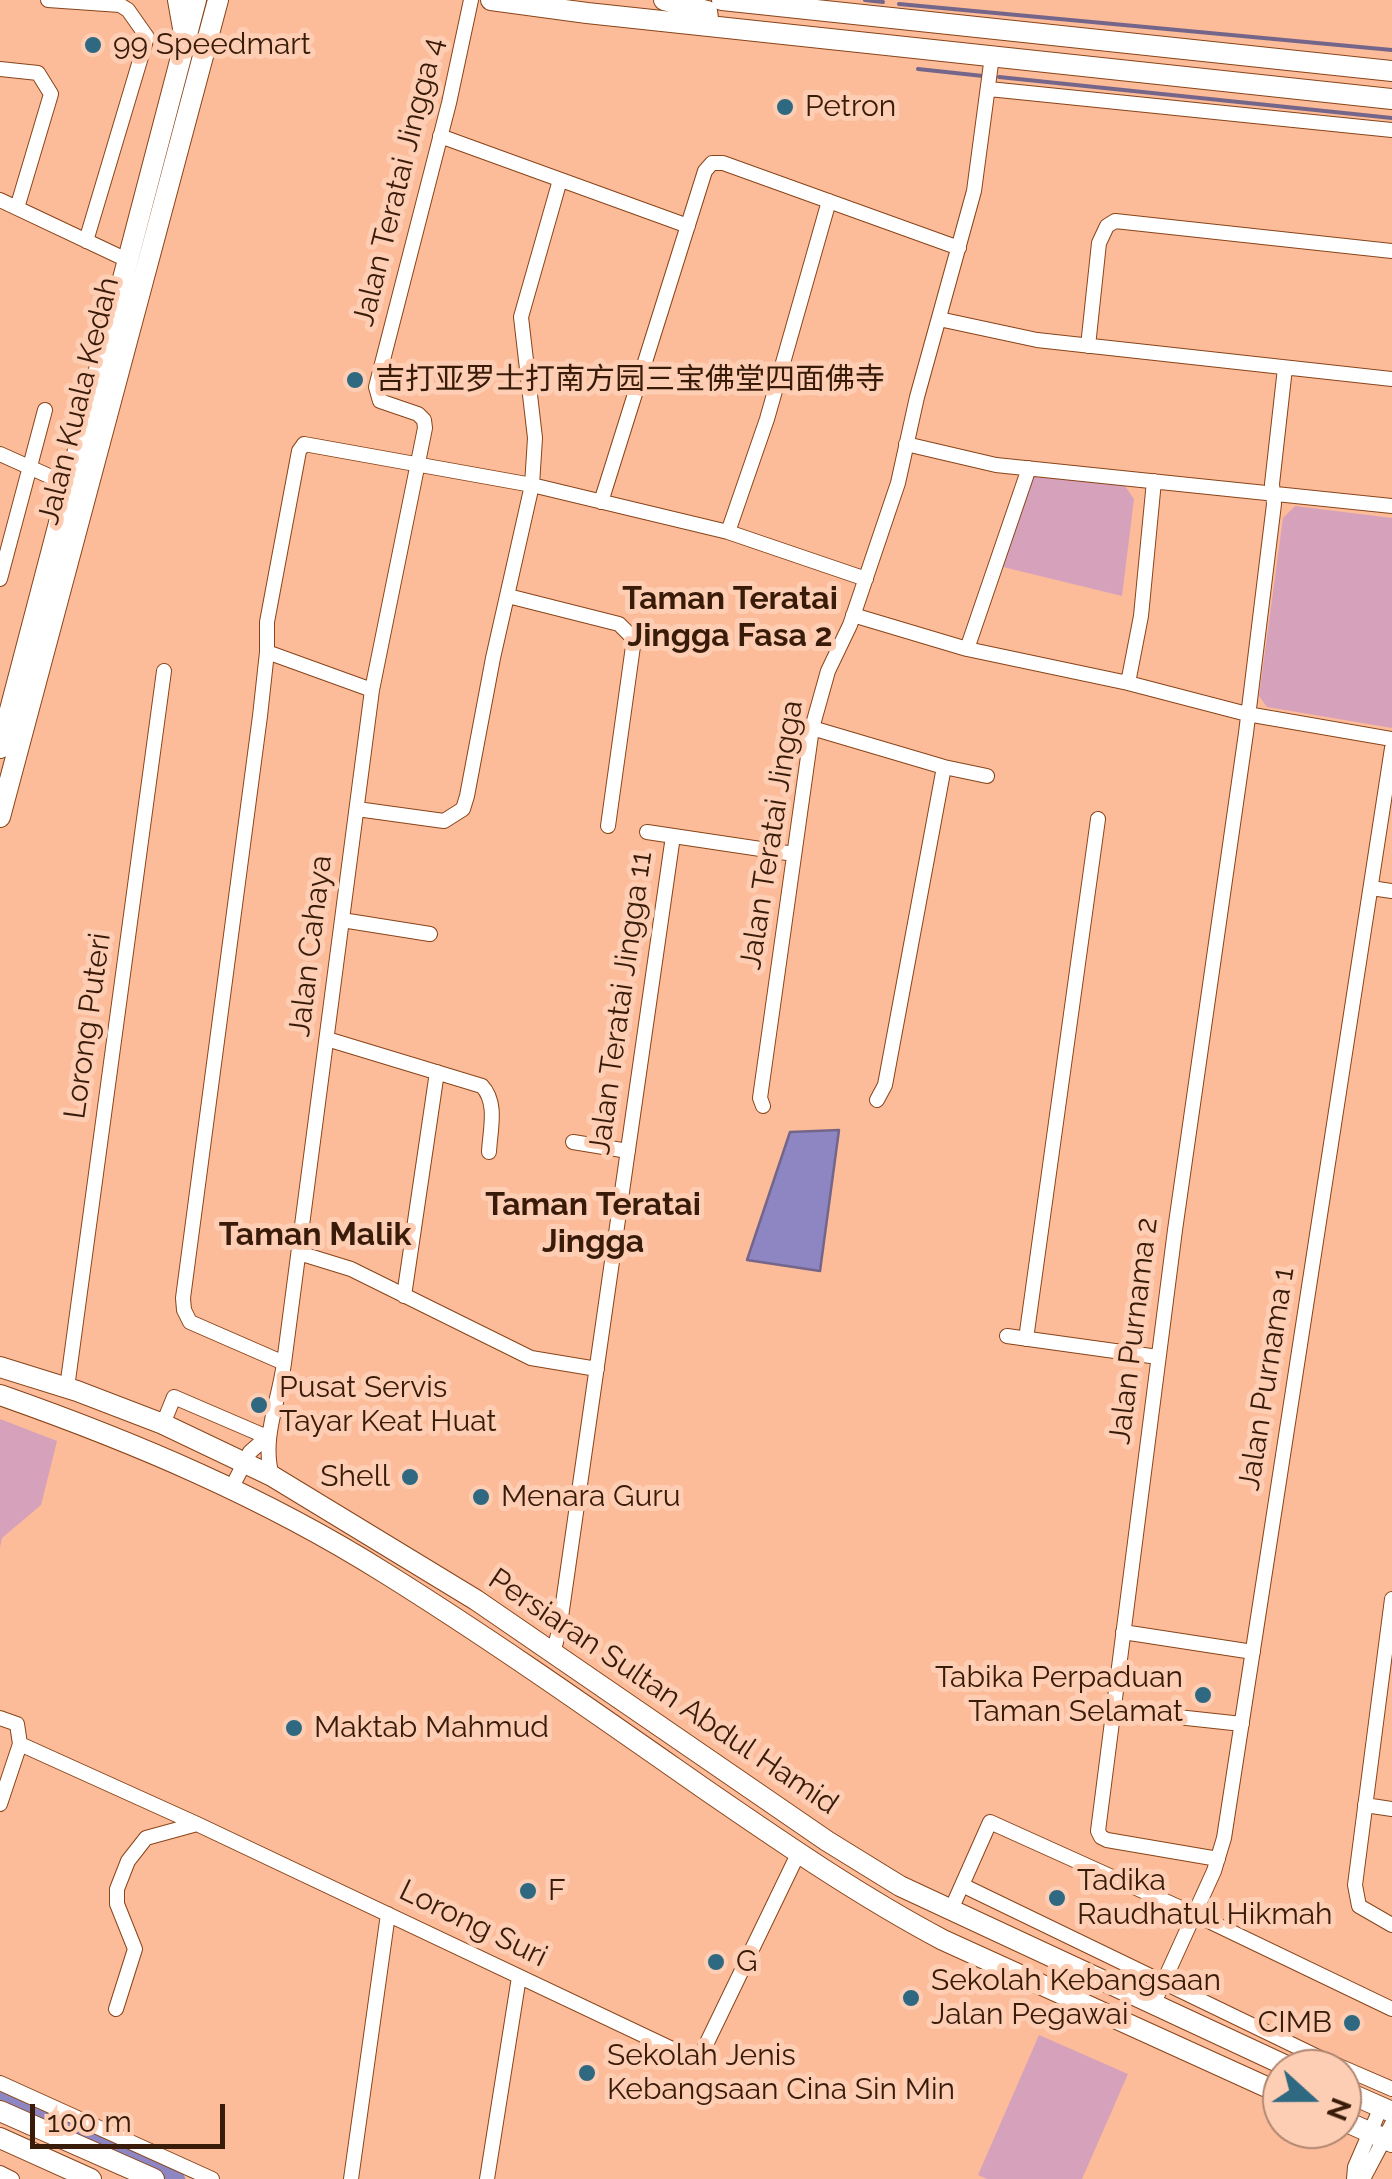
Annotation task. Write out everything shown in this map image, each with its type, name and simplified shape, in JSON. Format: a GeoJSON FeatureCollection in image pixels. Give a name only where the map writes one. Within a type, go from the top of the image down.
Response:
{"type":"FeatureCollection","features":[{"type":"Feature","properties":{"kind":"main road"},"geometry":{"type":"LineString","coordinates":[[178,0],[185,41]]}},
{"type":"Feature","properties":{"kind":"main road","name":"Jalan Kuala Kedah"},"geometry":{"type":"LineString","coordinates":[[0,817],[128,295],[127,260],[196,0]]}},
{"type":"Feature","properties":{"kind":"main road","name":"Jalan Kuala Kedah"},"geometry":{"type":"LineString","coordinates":[[0,748],[69,485],[218,0]]}},
{"type":"Feature","properties":{"kind":"main road"},"geometry":{"type":"LineString","coordinates":[[491,0],[1392,99]]}},
{"type":"Feature","properties":{"kind":"main road"},"geometry":{"type":"LineString","coordinates":[[664,0],[707,11],[710,26]]}},
{"type":"Feature","properties":{"kind":"main road"},"geometry":{"type":"LineString","coordinates":[[722,0],[890,10],[1392,71]]}},
{"type":"Feature","properties":{"kind":"main road"},"geometry":{"type":"LineString","coordinates":[[736,1],[736,14],[744,19],[841,30],[886,44]]}},
{"type":"Feature","properties":{"kind":"main road","name":"Persiaran Sultan Abdul Hamid"},"geometry":{"type":"LineString","coordinates":[[0,1367],[164,1424],[272,1476],[465,1592],[784,1812],[900,1886],[1262,2055]]}},
{"type":"Feature","properties":{"kind":"main road","name":"Persiaran Sultan Abdul Hamid"},"geometry":{"type":"LineString","coordinates":[[0,1395],[116,1436],[232,1487],[384,1572],[769,1835],[943,1940],[1262,2085]]}},
{"type":"Feature","properties":{"kind":"main road"},"geometry":{"type":"LineString","coordinates":[[769,1835],[784,1812]]}},
{"type":"Feature","properties":{"kind":"main road"},"geometry":{"type":"LineString","coordinates":[[1362,2107],[1385,2126]]}},
{"type":"Feature","properties":{"kind":"main road"},"geometry":{"type":"LineString","coordinates":[[0,2111],[154,2179]]}},
{"type":"Feature","properties":{"kind":"main road"},"geometry":{"type":"LineString","coordinates":[[0,2138],[91,2179]]}},
{"type":"Feature","properties":{"kind":"street"},"geometry":{"type":"LineString","coordinates":[[48,0],[120,5],[147,36],[86,241]]}},
{"type":"Feature","properties":{"kind":"street","name":"Jalan Teratai Jingga 4"},"geometry":{"type":"LineString","coordinates":[[418,464],[424,420],[418,414],[380,401],[376,387],[471,0]]}},
{"type":"Feature","properties":{"kind":"street","name":"Jalan Teratai Jingga"},"geometry":{"type":"LineString","coordinates":[[763,1106],[760,1098],[812,728],[828,671],[853,615],[898,483],[974,191],[992,56]]}},
{"type":"Feature","properties":{"kind":"street"},"geometry":{"type":"LineString","coordinates":[[0,69],[38,74],[51,94],[18,208]]}},
{"type":"Feature","properties":{"kind":"street"},"geometry":{"type":"LineString","coordinates":[[988,89],[1392,130]]}},
{"type":"Feature","properties":{"kind":"street"},"geometry":{"type":"LineString","coordinates":[[440,136],[688,226]]}},
{"type":"Feature","properties":{"kind":"street"},"geometry":{"type":"LineString","coordinates":[[601,502],[712,162],[959,248]]}},
{"type":"Feature","properties":{"kind":"street"},"geometry":{"type":"LineString","coordinates":[[356,809],[444,821],[463,810],[532,485],[535,438],[521,316],[560,180]]}},
{"type":"Feature","properties":{"kind":"street"},"geometry":{"type":"LineString","coordinates":[[0,200],[127,260]]}},
{"type":"Feature","properties":{"kind":"street"},"geometry":{"type":"LineString","coordinates":[[728,532],[767,419],[829,201]]}},
{"type":"Feature","properties":{"kind":"street"},"geometry":{"type":"LineString","coordinates":[[1088,346],[1099,243],[1107,226],[1115,221],[1392,251]]}},
{"type":"Feature","properties":{"kind":"street"},"geometry":{"type":"LineString","coordinates":[[939,319],[1088,346],[1392,379]]}},
{"type":"Feature","properties":{"kind":"street","name":"Jalan Purnama 2"},"geometry":{"type":"LineString","coordinates":[[1218,1859],[1100,1837],[1098,1831],[1158,1357],[1247,714],[1285,368]]}},
{"type":"Feature","properties":{"kind":"street"},"geometry":{"type":"LineString","coordinates":[[0,579],[45,410]]}},
{"type":"Feature","properties":{"kind":"street"},"geometry":{"type":"LineString","coordinates":[[284,1364],[190,1322],[184,1298],[267,652],[267,622],[304,444],[532,485],[728,532],[866,578]]}},
{"type":"Feature","properties":{"kind":"street"},"geometry":{"type":"LineString","coordinates":[[906,444],[970,460],[1030,468],[1392,506]]}},
{"type":"Feature","properties":{"kind":"street"},"geometry":{"type":"LineString","coordinates":[[0,454],[69,485]]}},
{"type":"Feature","properties":{"kind":"street","name":"Jalan Cahaya"},"geometry":{"type":"LineString","coordinates":[[272,1476],[267,1437],[280,1396],[372,690],[418,464]]}},
{"type":"Feature","properties":{"kind":"street"},"geometry":{"type":"LineString","coordinates":[[967,649],[1030,468]]}},
{"type":"Feature","properties":{"kind":"street"},"geometry":{"type":"LineString","coordinates":[[1128,683],[1141,616],[1154,482]]}},
{"type":"Feature","properties":{"kind":"street"},"geometry":{"type":"LineString","coordinates":[[508,596],[620,624],[634,639],[608,826]]}},
{"type":"Feature","properties":{"kind":"street"},"geometry":{"type":"LineString","coordinates":[[853,615],[967,649],[1128,683],[1247,714],[1392,739]]}},
{"type":"Feature","properties":{"kind":"street"},"geometry":{"type":"LineString","coordinates":[[267,652],[372,690]]}},
{"type":"Feature","properties":{"kind":"street","name":"Lorong Puteri"},"geometry":{"type":"LineString","coordinates":[[68,1388],[164,671]]}},
{"type":"Feature","properties":{"kind":"street"},"geometry":{"type":"LineString","coordinates":[[812,728],[986,776]]}},
{"type":"Feature","properties":{"kind":"street","name":"Jalan Purnama 1"},"geometry":{"type":"LineString","coordinates":[[1153,2006],[1224,1838],[1392,748]]}},
{"type":"Feature","properties":{"kind":"street"},"geometry":{"type":"LineString","coordinates":[[877,1100],[885,1086],[944,767]]}},
{"type":"Feature","properties":{"kind":"street"},"geometry":{"type":"LineString","coordinates":[[1026,1338],[1098,819]]}},
{"type":"Feature","properties":{"kind":"street"},"geometry":{"type":"LineString","coordinates":[[647,832],[794,854]]}},
{"type":"Feature","properties":{"kind":"street","name":"Jalan Teratai Jingga 11"},"geometry":{"type":"LineString","coordinates":[[553,1653],[673,836]]}},
{"type":"Feature","properties":{"kind":"street"},"geometry":{"type":"LineString","coordinates":[[1370,888],[1392,891]]}},
{"type":"Feature","properties":{"kind":"street"},"geometry":{"type":"LineString","coordinates":[[342,920],[430,934]]}},
{"type":"Feature","properties":{"kind":"street"},"geometry":{"type":"LineString","coordinates":[[327,1039],[482,1086],[490,1094],[489,1152]]}},
{"type":"Feature","properties":{"kind":"street"},"geometry":{"type":"LineString","coordinates":[[404,1296],[437,1072]]}},
{"type":"Feature","properties":{"kind":"street"},"geometry":{"type":"LineString","coordinates":[[574,1142],[628,1150]]}},
{"type":"Feature","properties":{"kind":"street"},"geometry":{"type":"LineString","coordinates":[[299,1254],[351,1269],[531,1358],[597,1369]]}},
{"type":"Feature","properties":{"kind":"street"},"geometry":{"type":"LineString","coordinates":[[1008,1336],[1158,1357]]}},
{"type":"Feature","properties":{"kind":"street"},"geometry":{"type":"LineString","coordinates":[[164,1424],[174,1397],[267,1437]]}},
{"type":"Feature","properties":{"kind":"street","name":"Jalan Cahaya"},"geometry":{"type":"LineString","coordinates":[[232,1487],[244,1461],[267,1437]]}},
{"type":"Feature","properties":{"kind":"street"},"geometry":{"type":"LineString","coordinates":[[1392,1599],[1387,1674],[1355,1885],[1357,1900],[1366,1912],[1392,1925]]}},
{"type":"Feature","properties":{"kind":"street"},"geometry":{"type":"LineString","coordinates":[[1123,1632],[1253,1652]]}},
{"type":"Feature","properties":{"kind":"street"},"geometry":{"type":"LineString","coordinates":[[1113,1710],[1242,1724]]}},
{"type":"Feature","properties":{"kind":"street"},"geometry":{"type":"LineString","coordinates":[[0,1718],[17,1724],[20,1744],[0,1804]]}},
{"type":"Feature","properties":{"kind":"street","name":"Lorong Suri"},"geometry":{"type":"LineString","coordinates":[[20,1744],[685,2055],[701,2055],[798,1854]]}},
{"type":"Feature","properties":{"kind":"street"},"geometry":{"type":"LineString","coordinates":[[1365,1810],[1392,1809]]}},
{"type":"Feature","properties":{"kind":"street"},"geometry":{"type":"LineString","coordinates":[[950,1912],[990,1822],[1392,2009]]}},
{"type":"Feature","properties":{"kind":"street"},"geometry":{"type":"LineString","coordinates":[[116,2009],[135,1949],[117,1904],[128,1862],[146,1838],[197,1824]]}},
{"type":"Feature","properties":{"kind":"street"},"geometry":{"type":"LineString","coordinates":[[962,1884],[1392,2089]]}},
{"type":"Feature","properties":{"kind":"street"},"geometry":{"type":"LineString","coordinates":[[351,2179],[388,1914]]}},
{"type":"Feature","properties":{"kind":"street"},"geometry":{"type":"LineString","coordinates":[[487,2179],[519,1977]]}},
{"type":"Feature","properties":{"kind":"street"},"geometry":{"type":"LineString","coordinates":[[0,2083],[212,2179]]}},
{"type":"Feature","properties":{"kind":"street"},"geometry":{"type":"LineString","coordinates":[[1354,2179],[1355,2168],[1385,2126]]}},
{"type":"Feature","properties":{"kind":"street"},"geometry":{"type":"LineString","coordinates":[[1363,2179],[1385,2126]]}},
{"type":"Feature","properties":{"kind":"street"},"geometry":{"type":"LineString","coordinates":[[0,2173],[12,2179]]}},
{"type":"Feature","properties":{"kind":"shaded area"},"geometry":{"type":"Polygon","coordinates":[[[1031,475],[1123,483],[1134,499],[1122,596],[999,566],[1031,475]]]}},
{"type":"Feature","properties":{"kind":"shaded area"},"geometry":{"type":"Polygon","coordinates":[[[1295,506],[1392,518],[1392,728],[1267,707],[1259,696],[1283,518],[1295,506]]]}},
{"type":"Feature","properties":{"kind":"shaded area"},"geometry":{"type":"Polygon","coordinates":[[[839,1130],[820,1271],[747,1260],[790,1132],[839,1130]]]}},
{"type":"Feature","properties":{"kind":"shaded area"},"geometry":{"type":"Polygon","coordinates":[[[0,1419],[57,1441],[41,1505],[2,1538],[0,1548],[0,1419]]]}},
{"type":"Feature","properties":{"kind":"shaded area"},"geometry":{"type":"Polygon","coordinates":[[[1039,2035],[1128,2074],[1082,2179],[987,2179],[978,2175],[1039,2035]]]}},
{"type":"Feature","properties":{"kind":"waterway"},"geometry":{"type":"LineString","coordinates":[[865,0],[883,2]]}},
{"type":"Feature","properties":{"kind":"waterway"},"geometry":{"type":"LineString","coordinates":[[899,4],[1392,50]]}},
{"type":"Feature","properties":{"kind":"waterway"},"geometry":{"type":"LineString","coordinates":[[918,69],[983,76]]}},
{"type":"Feature","properties":{"kind":"waterway"},"geometry":{"type":"LineString","coordinates":[[999,77],[1392,118]]}},
{"type":"Feature","properties":{"kind":"waterway"},"geometry":{"type":"LineString","coordinates":[[0,2099],[178,2179]]}},
{"type":"Feature","properties":{"kind":"place","name":"99 Speedmart"},"geometry":{"type":"Point","coordinates":[93,45]}},
{"type":"Feature","properties":{"kind":"place","name":"Petron"},"geometry":{"type":"Point","coordinates":[785,107]}},
{"type":"Feature","properties":{"kind":"place","name":"吉打亚罗士打南方园三宝佛堂四面佛寺"},"geometry":{"type":"Point","coordinates":[355,380]}},
{"type":"Feature","properties":{"kind":"place","name":"Pusat Servis Tayar Keat Huat"},"geometry":{"type":"Point","coordinates":[259,1405]}},
{"type":"Feature","properties":{"kind":"place","name":"Shell"},"geometry":{"type":"Point","coordinates":[410,1477]}},
{"type":"Feature","properties":{"kind":"place","name":"Menara Guru"},"geometry":{"type":"Point","coordinates":[481,1497]}},
{"type":"Feature","properties":{"kind":"place","name":"Tabika Perpaduan Taman Selamat"},"geometry":{"type":"Point","coordinates":[1203,1695]}},
{"type":"Feature","properties":{"kind":"place","name":"Maktab Mahmud"},"geometry":{"type":"Point","coordinates":[294,1728]}},
{"type":"Feature","properties":{"kind":"place","name":"F"},"geometry":{"type":"Point","coordinates":[528,1891]}},
{"type":"Feature","properties":{"kind":"place","name":"Tadika Raudhatul Hikmah"},"geometry":{"type":"Point","coordinates":[1057,1898]}},
{"type":"Feature","properties":{"kind":"place","name":"G"},"geometry":{"type":"Point","coordinates":[716,1962]}},
{"type":"Feature","properties":{"kind":"place","name":"Sekolah Kebangsaan Jalan Pegawai"},"geometry":{"type":"Point","coordinates":[911,1998]}},
{"type":"Feature","properties":{"kind":"place","name":"CIMB"},"geometry":{"type":"Point","coordinates":[1352,2023]}},
{"type":"Feature","properties":{"kind":"place","name":"Sekolah Jenis Kebangsaan Cina Sin Min"},"geometry":{"type":"Point","coordinates":[587,2073]}},
{"type":"Feature","properties":{"kind":"district","name":"Taman Teratai Jingga Fasa 2"},"geometry":{"type":"Point","coordinates":[730,618]}},
{"type":"Feature","properties":{"kind":"district","name":"Taman Teratai Jingga"},"geometry":{"type":"Point","coordinates":[593,1224]}},
{"type":"Feature","properties":{"kind":"district","name":"Taman Malik"},"geometry":{"type":"Point","coordinates":[315,1235]}}]}
